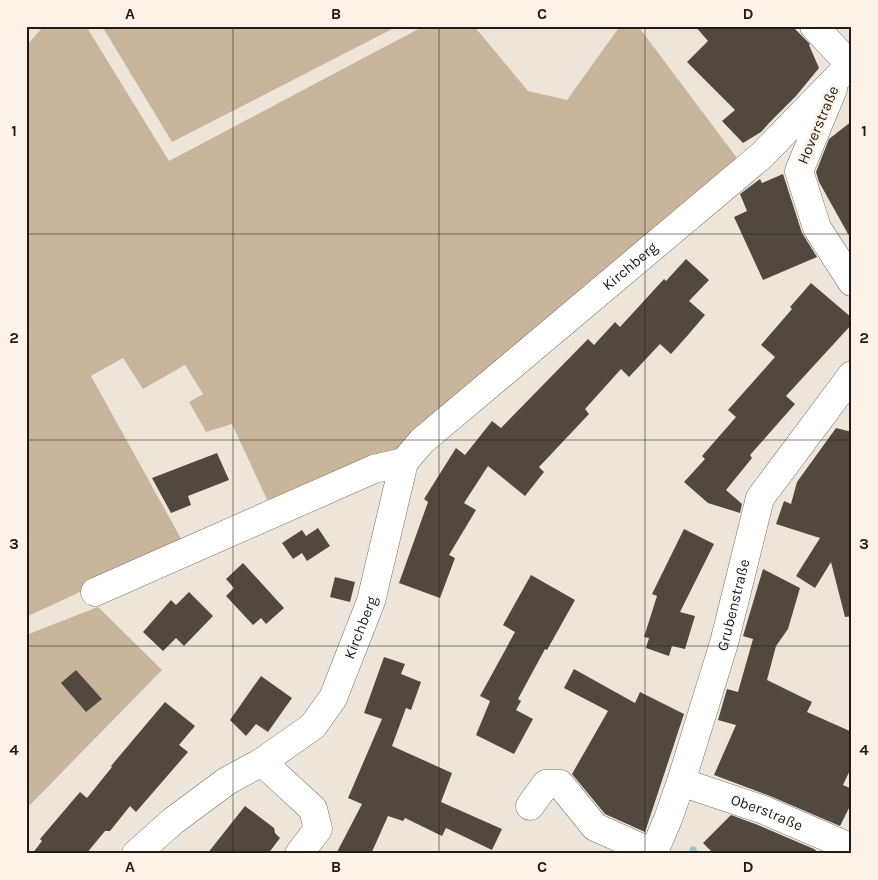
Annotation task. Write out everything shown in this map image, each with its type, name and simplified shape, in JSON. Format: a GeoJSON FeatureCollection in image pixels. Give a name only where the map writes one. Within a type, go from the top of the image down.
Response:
{"type":"FeatureCollection","features":[{"type":"Feature","properties":{"kind":"street"},"geometry":{"type":"LineString","coordinates":[[814,26],[847,69]]}},
{"type":"Feature","properties":{"kind":"street","name":"Hoverstraße"},"geometry":{"type":"LineString","coordinates":[[847,69],[799,171],[817,228],[852,282]]}},
{"type":"Feature","properties":{"kind":"street","name":"Kirchberg"},"geometry":{"type":"LineString","coordinates":[[136,854],[173,821],[227,781],[262,762],[313,726],[333,698],[371,601],[404,462],[422,441],[761,156],[847,69]]}},
{"type":"Feature","properties":{"kind":"street","name":"Grubenstraße"},"geometry":{"type":"LineString","coordinates":[[530,806],[546,784],[560,784],[595,827],[653,854],[681,782],[724,643],[760,498],[852,375]]}},
{"type":"Feature","properties":{"kind":"street"},"geometry":{"type":"LineString","coordinates":[[96,592],[374,468],[404,462]]}},
{"type":"Feature","properties":{"kind":"street"},"geometry":{"type":"LineString","coordinates":[[262,762],[313,809],[318,829],[299,854]]}},
{"type":"Feature","properties":{"kind":"street","name":"Oberstraße"},"geometry":{"type":"LineString","coordinates":[[681,782],[764,810],[852,848]]}},
{"type":"Feature","properties":{"kind":"shaded area"},"geometry":{"type":"Polygon","coordinates":[[[44,26],[86,26],[169,161],[424,26],[474,26],[528,91],[567,100],[620,26],[638,26],[740,162],[402,456],[270,506],[232,424],[206,432],[189,402],[203,394],[185,365],[143,389],[123,358],[91,376],[184,544],[26,617],[26,46],[44,26]]]}},
{"type":"Feature","properties":{"kind":"shaded area"},"geometry":{"type":"Polygon","coordinates":[[[102,26],[398,26],[172,142],[102,26]]]}},
{"type":"Feature","properties":{"kind":"shaded area"},"geometry":{"type":"Polygon","coordinates":[[[98,607],[162,670],[26,809],[26,635],[98,607]]]}},
{"type":"Feature","properties":{"kind":"building"},"geometry":{"type":"Polygon","coordinates":[[[695,26],[792,26],[810,44],[819,68],[796,96],[761,132],[743,143],[722,121],[735,110],[687,62],[708,41],[695,26]]]}},
{"type":"Feature","properties":{"kind":"building"},"geometry":{"type":"Polygon","coordinates":[[[852,121],[852,241],[819,182],[816,172],[829,139],[852,121]]]}},
{"type":"Feature","properties":{"kind":"building"},"geometry":{"type":"Polygon","coordinates":[[[783,174],[802,233],[817,257],[763,280],[734,217],[747,211],[740,194],[760,179],[762,183],[783,174]]]}},
{"type":"Feature","properties":{"kind":"building"},"geometry":{"type":"Polygon","coordinates":[[[686,259],[709,280],[689,301],[705,315],[688,335],[671,354],[660,344],[629,377],[621,369],[585,409],[589,414],[539,467],[544,472],[525,496],[488,466],[464,503],[476,510],[449,555],[455,558],[440,598],[399,583],[428,502],[424,499],[456,448],[465,455],[492,421],[501,428],[588,339],[594,345],[615,322],[620,327],[664,279],[666,281],[686,259]]]}},
{"type":"Feature","properties":{"kind":"building"},"geometry":{"type":"Polygon","coordinates":[[[811,283],[852,318],[852,324],[786,396],[795,404],[750,455],[752,458],[726,490],[742,504],[740,513],[708,503],[684,482],[705,459],[702,456],[736,417],[728,410],[775,357],[761,345],[792,309],[790,307],[811,283]]]}},
{"type":"Feature","properties":{"kind":"building"},"geometry":{"type":"Polygon","coordinates":[[[836,428],[852,432],[852,616],[845,617],[831,562],[815,588],[796,576],[820,538],[776,524],[784,501],[791,504],[797,482],[836,428]]]}},
{"type":"Feature","properties":{"kind":"building"},"geometry":{"type":"Polygon","coordinates":[[[217,453],[229,480],[188,496],[191,505],[171,513],[152,478],[217,453]]]}},
{"type":"Feature","properties":{"kind":"building"},"geometry":{"type":"Polygon","coordinates":[[[318,528],[330,546],[307,561],[302,553],[293,559],[282,543],[302,530],[306,536],[318,528]]]}},
{"type":"Feature","properties":{"kind":"building"},"geometry":{"type":"Polygon","coordinates":[[[684,529],[714,544],[680,612],[695,616],[685,649],[672,646],[669,656],[646,648],[649,638],[644,637],[657,596],[652,594],[684,529]]]}},
{"type":"Feature","properties":{"kind":"building"},"geometry":{"type":"Polygon","coordinates":[[[243,563],[284,608],[266,624],[261,618],[253,625],[226,596],[234,588],[226,579],[243,563]]]}},
{"type":"Feature","properties":{"kind":"building"},"geometry":{"type":"Polygon","coordinates":[[[763,569],[800,588],[788,629],[776,646],[767,680],[812,702],[807,712],[852,732],[852,766],[843,785],[852,789],[852,802],[840,826],[770,796],[714,775],[736,725],[718,720],[727,689],[738,692],[753,639],[743,636],[763,569]]]}},
{"type":"Feature","properties":{"kind":"building"},"geometry":{"type":"Polygon","coordinates":[[[531,575],[575,600],[547,650],[545,649],[518,699],[521,701],[516,710],[533,719],[514,754],[476,735],[490,701],[480,696],[515,632],[503,625],[531,575]]]}},
{"type":"Feature","properties":{"kind":"building"},"geometry":{"type":"Polygon","coordinates":[[[335,577],[355,582],[350,602],[330,597],[335,577]]]}},
{"type":"Feature","properties":{"kind":"building"},"geometry":{"type":"Polygon","coordinates":[[[189,592],[213,616],[184,646],[176,638],[163,651],[143,632],[171,600],[176,605],[189,592]]]}},
{"type":"Feature","properties":{"kind":"building"},"geometry":{"type":"Polygon","coordinates":[[[384,657],[405,664],[401,674],[421,682],[411,710],[406,708],[392,746],[452,773],[441,802],[502,829],[492,850],[446,828],[442,836],[405,818],[403,821],[388,816],[371,854],[336,854],[362,804],[348,798],[382,719],[364,713],[384,657]]]}},
{"type":"Feature","properties":{"kind":"building"},"geometry":{"type":"Polygon","coordinates":[[[574,669],[635,703],[640,692],[684,714],[645,832],[605,814],[572,774],[608,711],[564,688],[574,669]]]}},
{"type":"Feature","properties":{"kind":"building"},"geometry":{"type":"Polygon","coordinates":[[[76,670],[102,699],[86,712],[61,683],[76,670]]]}},
{"type":"Feature","properties":{"kind":"building"},"geometry":{"type":"Polygon","coordinates":[[[261,676],[292,698],[268,732],[256,724],[246,736],[230,720],[261,676]]]}},
{"type":"Feature","properties":{"kind":"building"},"geometry":{"type":"Polygon","coordinates":[[[165,702],[195,726],[179,745],[188,752],[136,812],[130,806],[110,831],[105,831],[86,854],[32,854],[42,841],[40,839],[80,792],[87,798],[111,766],[165,702]]]}},
{"type":"Feature","properties":{"kind":"building"},"geometry":{"type":"Polygon","coordinates":[[[245,806],[274,828],[275,833],[280,838],[268,854],[207,854],[245,806]]]}},
{"type":"Feature","properties":{"kind":"building"},"geometry":{"type":"Polygon","coordinates":[[[731,815],[814,849],[820,854],[714,854],[703,843],[731,815]]]}},
{"type":"Feature","properties":{"kind":"waterway"},"geometry":{"type":"LineString","coordinates":[[693,850],[695,854]]}}]}
